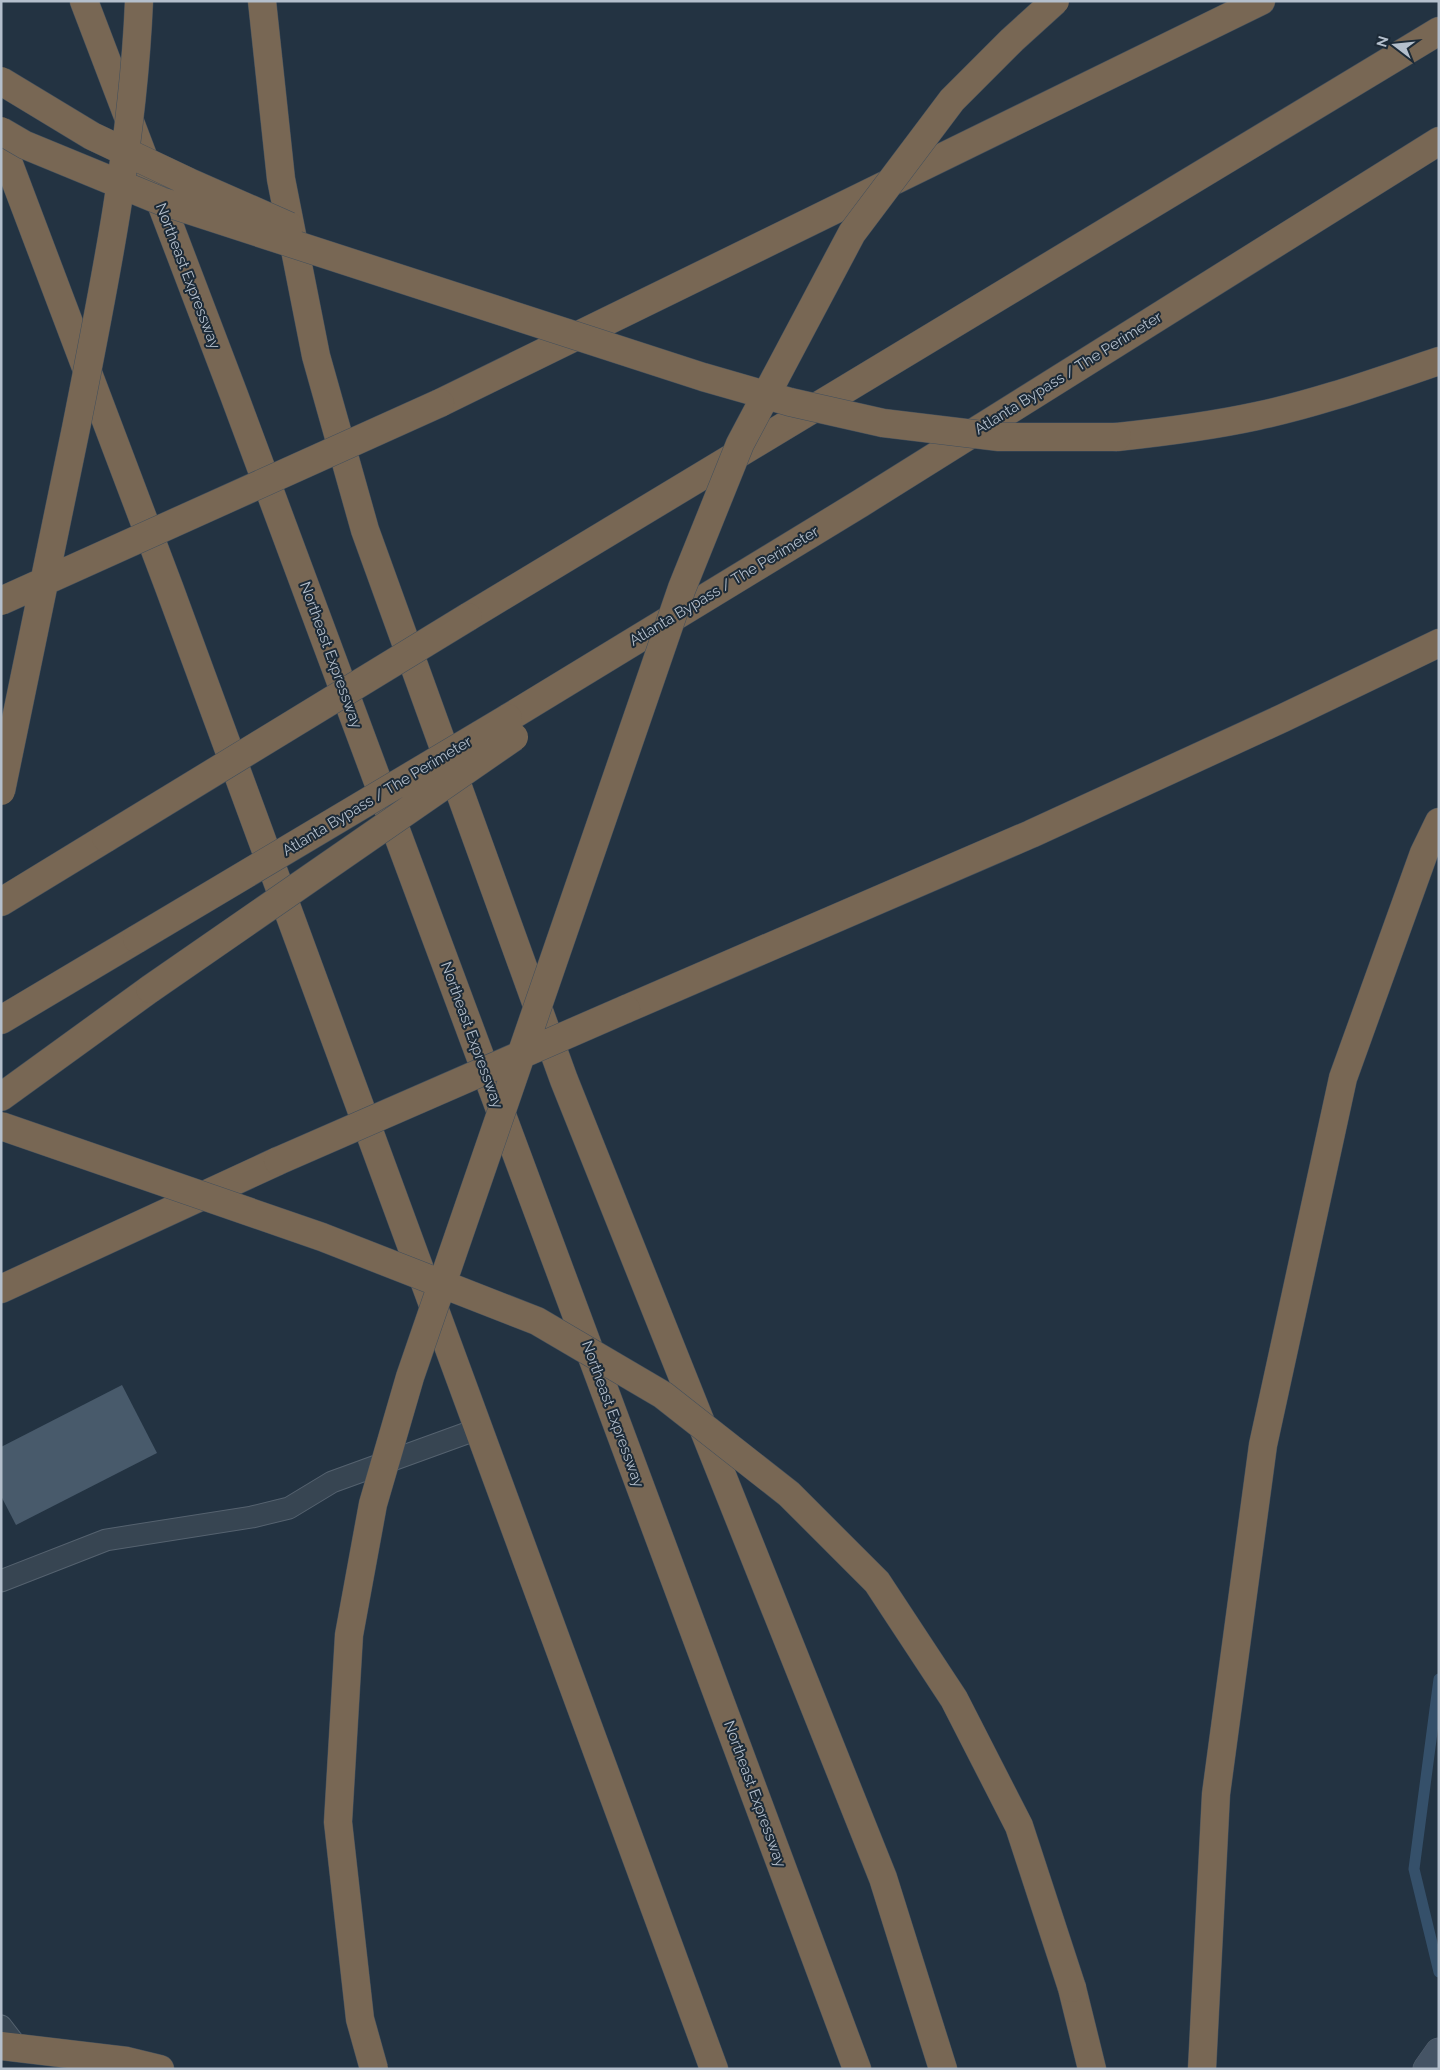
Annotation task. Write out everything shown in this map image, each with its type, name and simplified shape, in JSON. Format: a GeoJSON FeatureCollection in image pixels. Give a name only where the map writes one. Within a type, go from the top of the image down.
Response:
{"type":"FeatureCollection","features":[{"type":"Feature","properties":{"kind":"highway","name":"Northeast Expressway"},"geometry":{"type":"LineString","coordinates":[[84,1],[237,404],[858,2069]]}},
{"type":"Feature","properties":{"kind":"highway"},"geometry":{"type":"LineString","coordinates":[[1,791],[93,343],[119,197],[137,50],[139,1]]}},
{"type":"Feature","properties":{"kind":"highway"},"geometry":{"type":"LineString","coordinates":[[262,1],[282,188],[316,356],[364,530],[564,1080],[883,1878],[943,2069]]}},
{"type":"Feature","properties":{"kind":"highway"},"geometry":{"type":"LineString","coordinates":[[374,2069],[360,2018],[338,1822],[349,1635],[373,1504],[410,1377],[682,588],[740,444],[852,233],[952,100],[1012,40],[1055,1]]}},
{"type":"Feature","properties":{"kind":"highway"},"geometry":{"type":"LineString","coordinates":[[1,601],[440,403],[1261,1]]}},
{"type":"Feature","properties":{"kind":"highway"},"geometry":{"type":"LineString","coordinates":[[1,902],[468,617],[1439,31]]}},
{"type":"Feature","properties":{"kind":"highway"},"geometry":{"type":"LineString","coordinates":[[1,81],[92,136],[189,182],[340,248],[500,310]]}},
{"type":"Feature","properties":{"kind":"highway"},"geometry":{"type":"LineString","coordinates":[[1,131],[25,145],[161,201],[500,310],[703,378],[790,402],[883,423],[1000,437],[1118,438],[1257,416],[1329,398],[1439,361]]}},
{"type":"Feature","properties":{"kind":"highway","name":"Atlanta Bypass / The Perimeter"},"geometry":{"type":"LineString","coordinates":[[1,1020],[137,939],[511,727],[861,503],[1439,141]]}},
{"type":"Feature","properties":{"kind":"highway"},"geometry":{"type":"LineString","coordinates":[[1,143],[169,587],[714,2069]]}},
{"type":"Feature","properties":{"kind":"highway"},"geometry":{"type":"LineString","coordinates":[[1,1289],[278,1162],[1031,834],[1439,644]]}},
{"type":"Feature","properties":{"kind":"highway"},"geometry":{"type":"LineString","coordinates":[[1,1097],[511,727]]}},
{"type":"Feature","properties":{"kind":"highway"},"geometry":{"type":"LineString","coordinates":[[1202,2069],[1216,1794],[1263,1445],[1343,1078],[1424,853],[1439,822]]}},
{"type":"Feature","properties":{"kind":"highway"},"geometry":{"type":"LineString","coordinates":[[1,1126],[322,1237],[536,1321],[663,1396],[789,1494],[877,1582],[954,1699],[1019,1826],[1072,1988],[1092,2069]]}},
{"type":"Feature","properties":{"kind":"highway"},"geometry":{"type":"LineString","coordinates":[[10,2047],[127,2061],[160,2069]]}},
{"type":"Feature","properties":{"kind":"street"},"geometry":{"type":"LineString","coordinates":[[1427,2069],[1439,2052]]}},
{"type":"Feature","properties":{"kind":"lane"},"geometry":{"type":"LineString","coordinates":[[1,1581],[106,1540],[252,1517],[289,1508],[332,1482],[478,1429]]}},
{"type":"Feature","properties":{"kind":"lane"},"geometry":{"type":"LineString","coordinates":[[1,2026],[10,2047]]}},
{"type":"Feature","properties":{"kind":"building"},"geometry":{"type":"Polygon","coordinates":[[[122,1385],[157,1453],[16,1525],[1,1496],[1,1447],[122,1385]]]}},
{"type":"Feature","properties":{"kind":"waterway"},"geometry":{"type":"LineString","coordinates":[[1439,1679],[1414,1869],[1439,1972]]}}]}
